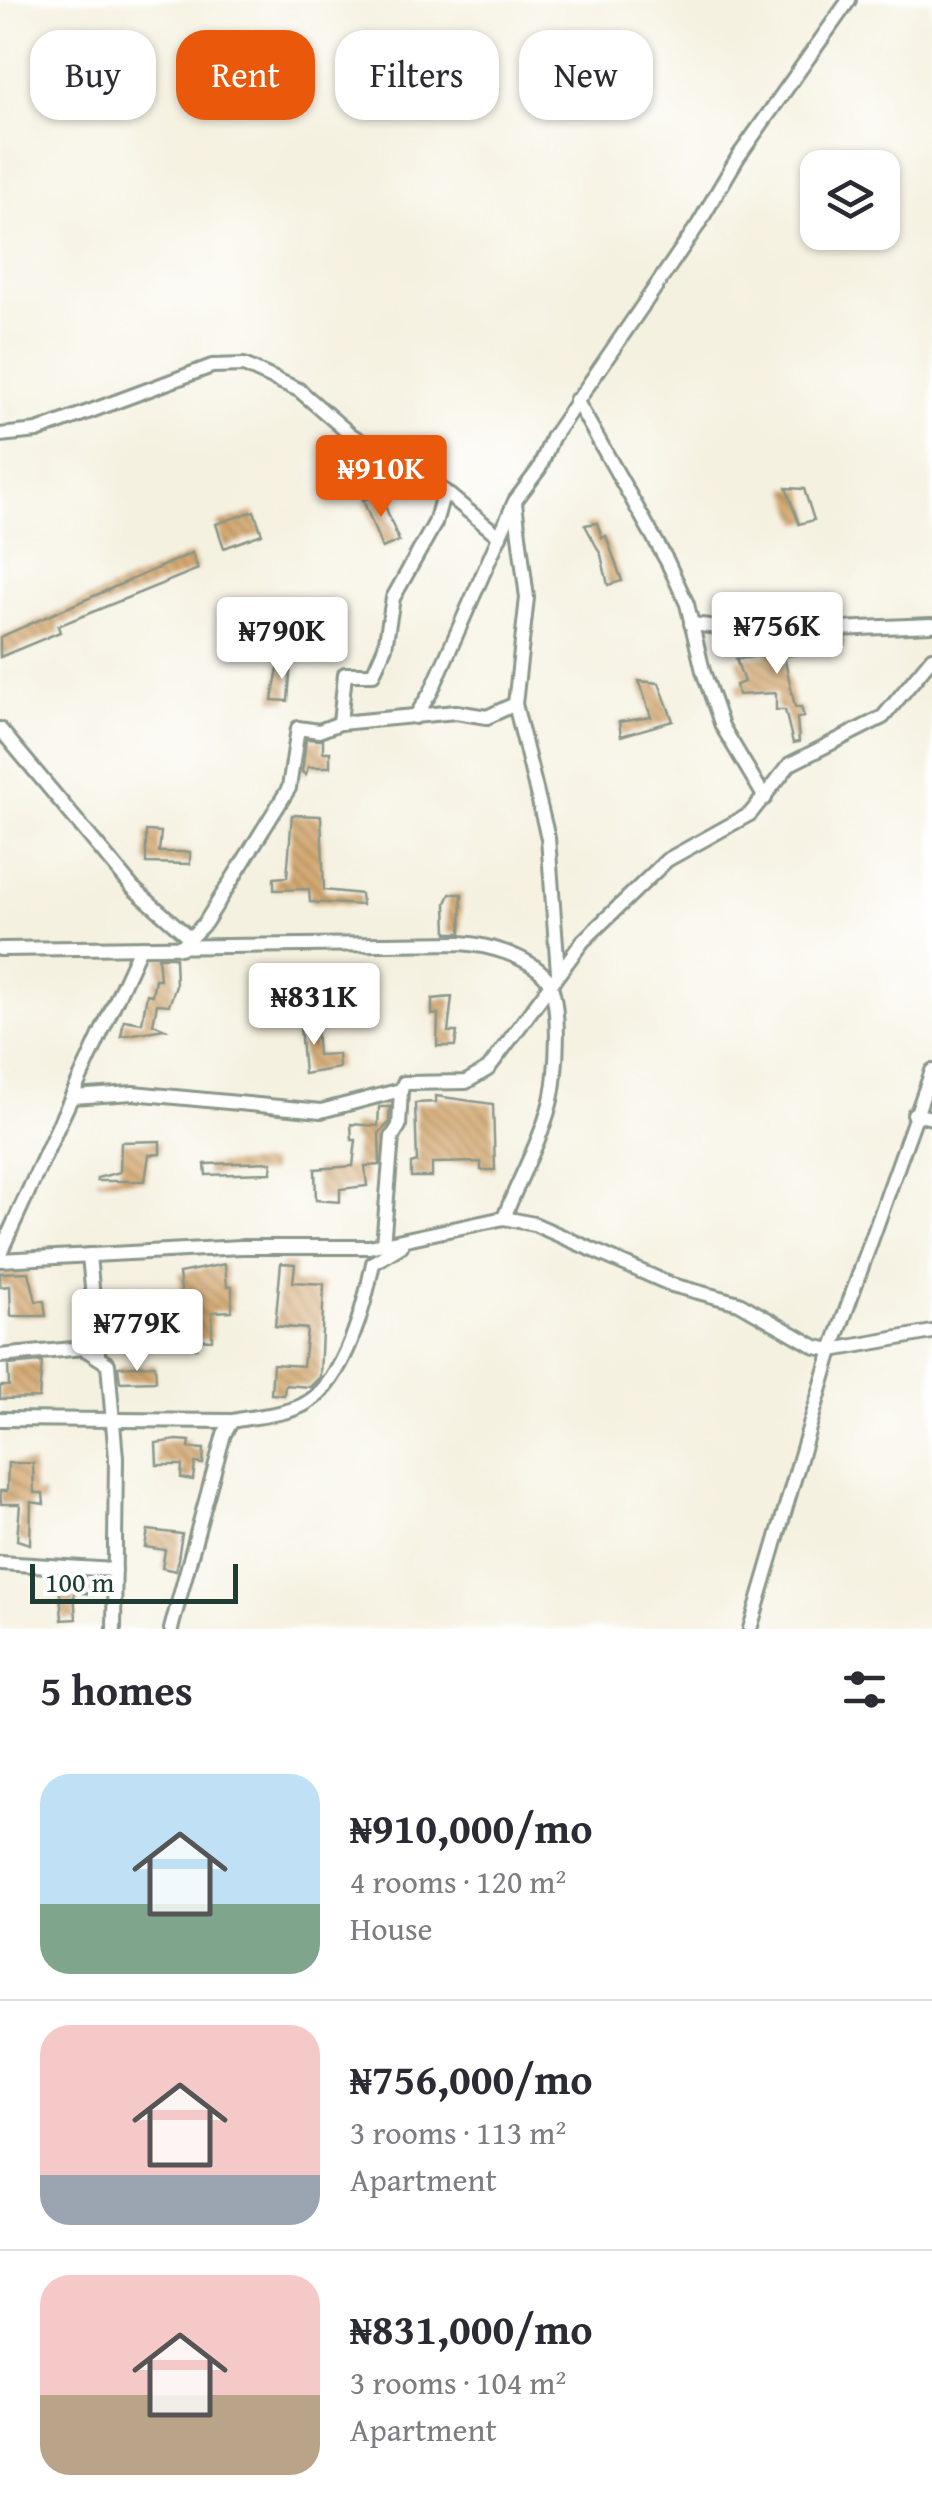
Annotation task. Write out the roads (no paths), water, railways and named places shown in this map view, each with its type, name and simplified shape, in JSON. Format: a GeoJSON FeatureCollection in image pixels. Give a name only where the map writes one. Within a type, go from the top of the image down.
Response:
{"type":"FeatureCollection","features":[{"type":"Feature","properties":{"kind":"street"},"geometry":{"type":"LineString","coordinates":[[415,717],[430,692],[515,501],[538,469],[576,400],[698,225],[738,156],[849,0]]}},
{"type":"Feature","properties":{"kind":"street"},"geometry":{"type":"LineString","coordinates":[[0,435],[36,431],[212,366],[244,366],[300,390],[351,434],[444,491],[500,537]]}},
{"type":"Feature","properties":{"kind":"street"},"geometry":{"type":"LineString","coordinates":[[576,400],[667,561],[722,726],[765,798]]}},
{"type":"Feature","properties":{"kind":"street"},"geometry":{"type":"LineString","coordinates":[[340,723],[345,674],[373,674],[385,648],[393,598],[436,523],[444,491]]}},
{"type":"Feature","properties":{"kind":"street"},"geometry":{"type":"LineString","coordinates":[[504,1218],[550,1106],[557,1067],[548,838],[516,704],[527,598],[515,501]]}},
{"type":"Feature","properties":{"kind":"street"},"geometry":{"type":"LineString","coordinates":[[691,624],[766,632],[932,625]]}},
{"type":"Feature","properties":{"kind":"street"},"geometry":{"type":"LineString","coordinates":[[383,1245],[404,1083],[466,1082],[488,1069],[583,941],[668,860],[750,814],[790,764],[882,717],[932,658]]}},
{"type":"Feature","properties":{"kind":"street"},"geometry":{"type":"LineString","coordinates":[[185,943],[206,923],[289,788],[298,728],[319,731],[340,723],[456,712],[487,717],[516,704]]}},
{"type":"Feature","properties":{"kind":"street"},"geometry":{"type":"LineString","coordinates":[[0,729],[132,888],[185,943]]}},
{"type":"Feature","properties":{"kind":"street"},"geometry":{"type":"LineString","coordinates":[[0,949],[140,948],[185,943],[488,944],[554,978]]}},
{"type":"Feature","properties":{"kind":"street"},"geometry":{"type":"LineString","coordinates":[[140,948],[0,1256],[383,1245],[504,1218],[534,1224],[672,1285],[739,1303],[816,1347],[832,1350],[932,1332]]}},
{"type":"Feature","properties":{"kind":"street"},"geometry":{"type":"LineString","coordinates":[[750,1629],[832,1350],[931,1074]]}},
{"type":"Feature","properties":{"kind":"street"},"geometry":{"type":"LineString","coordinates":[[72,1097],[133,1093],[322,1111],[401,1090]]}},
{"type":"Feature","properties":{"kind":"street"},"geometry":{"type":"LineString","coordinates":[[914,1114],[932,1118]]}},
{"type":"Feature","properties":{"kind":"street"},"geometry":{"type":"LineString","coordinates":[[0,1420],[112,1417],[232,1421],[307,1404],[322,1390],[360,1328],[373,1263],[407,1242]]}},
{"type":"Feature","properties":{"kind":"street"},"geometry":{"type":"LineString","coordinates":[[89,1255],[98,1353]]}},
{"type":"Feature","properties":{"kind":"street"},"geometry":{"type":"LineString","coordinates":[[0,1356],[50,1348],[83,1348],[98,1353],[108,1364],[114,1629]]}},
{"type":"Feature","properties":{"kind":"street"},"geometry":{"type":"LineString","coordinates":[[171,1629],[218,1452],[232,1421]]}},
{"type":"Feature","properties":{"kind":"street"},"geometry":{"type":"LineString","coordinates":[[0,1563],[115,1570]]}}]}
